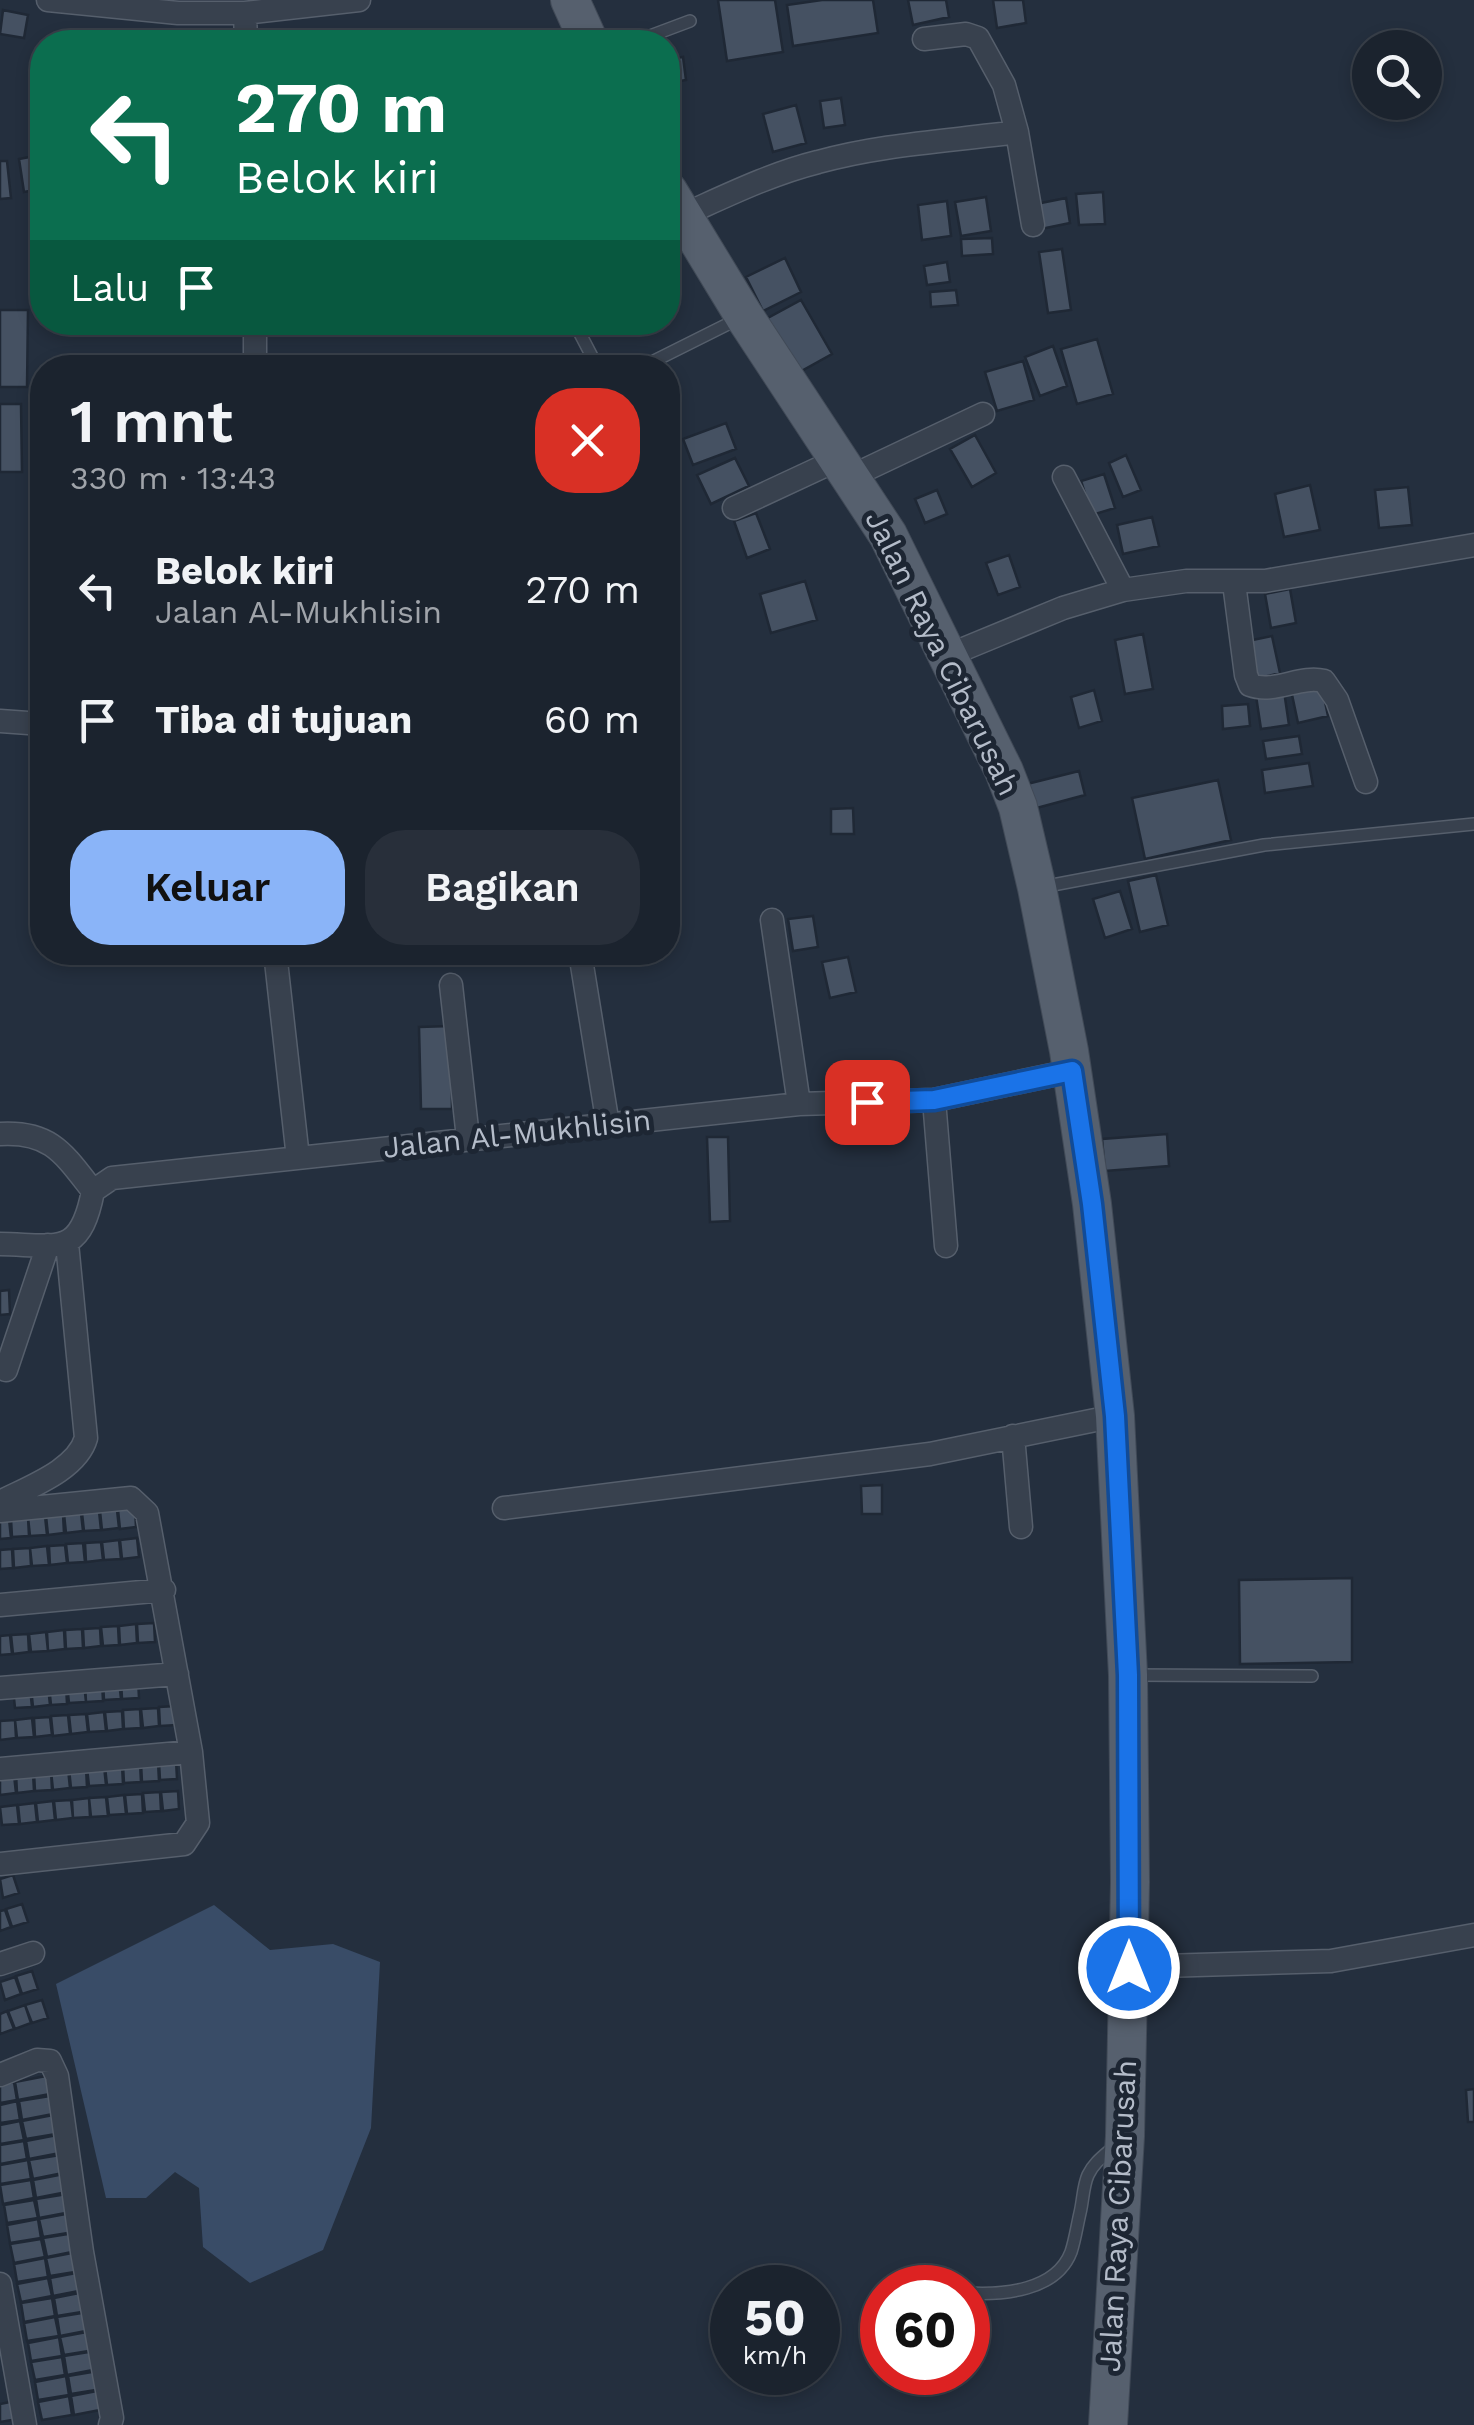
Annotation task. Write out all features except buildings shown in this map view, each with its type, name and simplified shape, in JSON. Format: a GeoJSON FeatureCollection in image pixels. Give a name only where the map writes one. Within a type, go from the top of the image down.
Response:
{"type":"FeatureCollection","features":[{"type":"Feature","properties":{"kind":"main road"},"geometry":{"type":"LineString","coordinates":[[570,0],[584,30]]}},
{"type":"Feature","properties":{"kind":"main road","name":"Jalan Raya Cibarusah"},"geometry":{"type":"LineString","coordinates":[[680,227],[744,316],[888,535],[986,730],[1014,797],[1038,888],[1092,1204],[1115,1416],[1128,1675],[1126,2136],[1108,2425]]}},
{"type":"Feature","properties":{"kind":"street"},"geometry":{"type":"LineString","coordinates":[[48,0],[178,13],[245,13],[359,0]]}},
{"type":"Feature","properties":{"kind":"street"},"geometry":{"type":"LineString","coordinates":[[245,13],[246,30]]}},
{"type":"Feature","properties":{"kind":"street"},"geometry":{"type":"LineString","coordinates":[[924,38],[966,34],[978,38],[1004,85],[1017,132],[1033,224]]}},
{"type":"Feature","properties":{"kind":"street"},"geometry":{"type":"LineString","coordinates":[[680,223],[768,178],[819,162],[867,151],[1017,132]]}},
{"type":"Feature","properties":{"kind":"street"},"geometry":{"type":"LineString","coordinates":[[734,508],[983,414]]}},
{"type":"Feature","properties":{"kind":"street"},"geometry":{"type":"LineString","coordinates":[[1064,477],[1124,590]]}},
{"type":"Feature","properties":{"kind":"street"},"geometry":{"type":"LineString","coordinates":[[948,655],[1064,608],[1124,590],[1186,581],[1234,582],[1309,575],[1474,545]]}},
{"type":"Feature","properties":{"kind":"street"},"geometry":{"type":"LineString","coordinates":[[1234,582],[1250,685],[1261,688],[1312,679],[1324,681],[1337,700],[1366,782]]}},
{"type":"Feature","properties":{"kind":"street"},"geometry":{"type":"LineString","coordinates":[[0,721],[30,723]]}},
{"type":"Feature","properties":{"kind":"street"},"geometry":{"type":"LineString","coordinates":[[772,920],[800,1104]]}},
{"type":"Feature","properties":{"kind":"street"},"geometry":{"type":"LineString","coordinates":[[276,965],[298,1158]]}},
{"type":"Feature","properties":{"kind":"street"},"geometry":{"type":"LineString","coordinates":[[582,965],[608,1124]]}},
{"type":"Feature","properties":{"kind":"street"},"geometry":{"type":"LineString","coordinates":[[451,985],[468,1138]]}},
{"type":"Feature","properties":{"kind":"street","name":"Jalan Al-Mukhlisin"},"geometry":{"type":"LineString","coordinates":[[93,1191],[112,1178],[468,1138],[800,1104],[934,1100],[1072,1071]]}},
{"type":"Feature","properties":{"kind":"street"},"geometry":{"type":"LineString","coordinates":[[934,1100],[946,1246]]}},
{"type":"Feature","properties":{"kind":"street"},"geometry":{"type":"LineString","coordinates":[[0,1134],[36,1136],[54,1144],[93,1191],[80,1234],[58,1244],[0,1244]]}},
{"type":"Feature","properties":{"kind":"street"},"geometry":{"type":"LineString","coordinates":[[6,1370],[58,1244]]}},
{"type":"Feature","properties":{"kind":"street"},"geometry":{"type":"LineString","coordinates":[[0,1502],[82,1453],[86,1438],[58,1244]]}},
{"type":"Feature","properties":{"kind":"street"},"geometry":{"type":"LineString","coordinates":[[504,1508],[930,1454],[1115,1416]]}},
{"type":"Feature","properties":{"kind":"street"},"geometry":{"type":"LineString","coordinates":[[1013,1436],[1020,1526]]}},
{"type":"Feature","properties":{"kind":"street"},"geometry":{"type":"LineString","coordinates":[[0,1512],[131,1498],[148,1513],[191,1752],[198,1822],[184,1844],[0,1868]]}},
{"type":"Feature","properties":{"kind":"street"},"geometry":{"type":"LineString","coordinates":[[0,1604],[164,1590]]}},
{"type":"Feature","properties":{"kind":"street"},"geometry":{"type":"LineString","coordinates":[[0,1688],[177,1674]]}},
{"type":"Feature","properties":{"kind":"street"},"geometry":{"type":"LineString","coordinates":[[0,1769],[191,1752]]}},
{"type":"Feature","properties":{"kind":"street"},"geometry":{"type":"LineString","coordinates":[[1129,1968],[1331,1961],[1474,1935]]}},
{"type":"Feature","properties":{"kind":"street"},"geometry":{"type":"LineString","coordinates":[[0,1964],[33,1953]]}},
{"type":"Feature","properties":{"kind":"street"},"geometry":{"type":"LineString","coordinates":[[0,2075],[37,2060],[50,2062],[57,2076],[82,2252],[112,2418],[110,2425]]}},
{"type":"Feature","properties":{"kind":"street"},"geometry":{"type":"LineString","coordinates":[[0,2284],[25,2425]]}},
{"type":"Feature","properties":{"kind":"lane"},"geometry":{"type":"LineString","coordinates":[[666,30],[690,21]]}},
{"type":"Feature","properties":{"kind":"lane"},"geometry":{"type":"LineString","coordinates":[[666,355],[744,316]]}},
{"type":"Feature","properties":{"kind":"lane"},"geometry":{"type":"LineString","coordinates":[[1038,888],[1237,849],[1474,824]]}},
{"type":"Feature","properties":{"kind":"lane"},"geometry":{"type":"LineString","coordinates":[[1128,1675],[1312,1676]]}},
{"type":"Feature","properties":{"kind":"lane"},"geometry":{"type":"LineString","coordinates":[[990,2294],[1039,2284],[1062,2267],[1070,2254],[1086,2180],[1094,2164],[1126,2136]]}},
{"type":"Feature","properties":{"kind":"water"},"geometry":{"type":"Polygon","coordinates":[[[214,1905],[270,1950],[333,1944],[380,1962],[371,2128],[323,2250],[250,2283],[203,2247],[199,2188],[175,2172],[146,2198],[106,2198],[56,1984],[214,1905]]]}},
{"type":"Feature","properties":{"kind":"route"},"geometry":{"type":"LineString","coordinates":[[867,1102],[934,1100],[1072,1071],[1092,1204],[1115,1416],[1128,1675],[1129,1968]]}}]}
